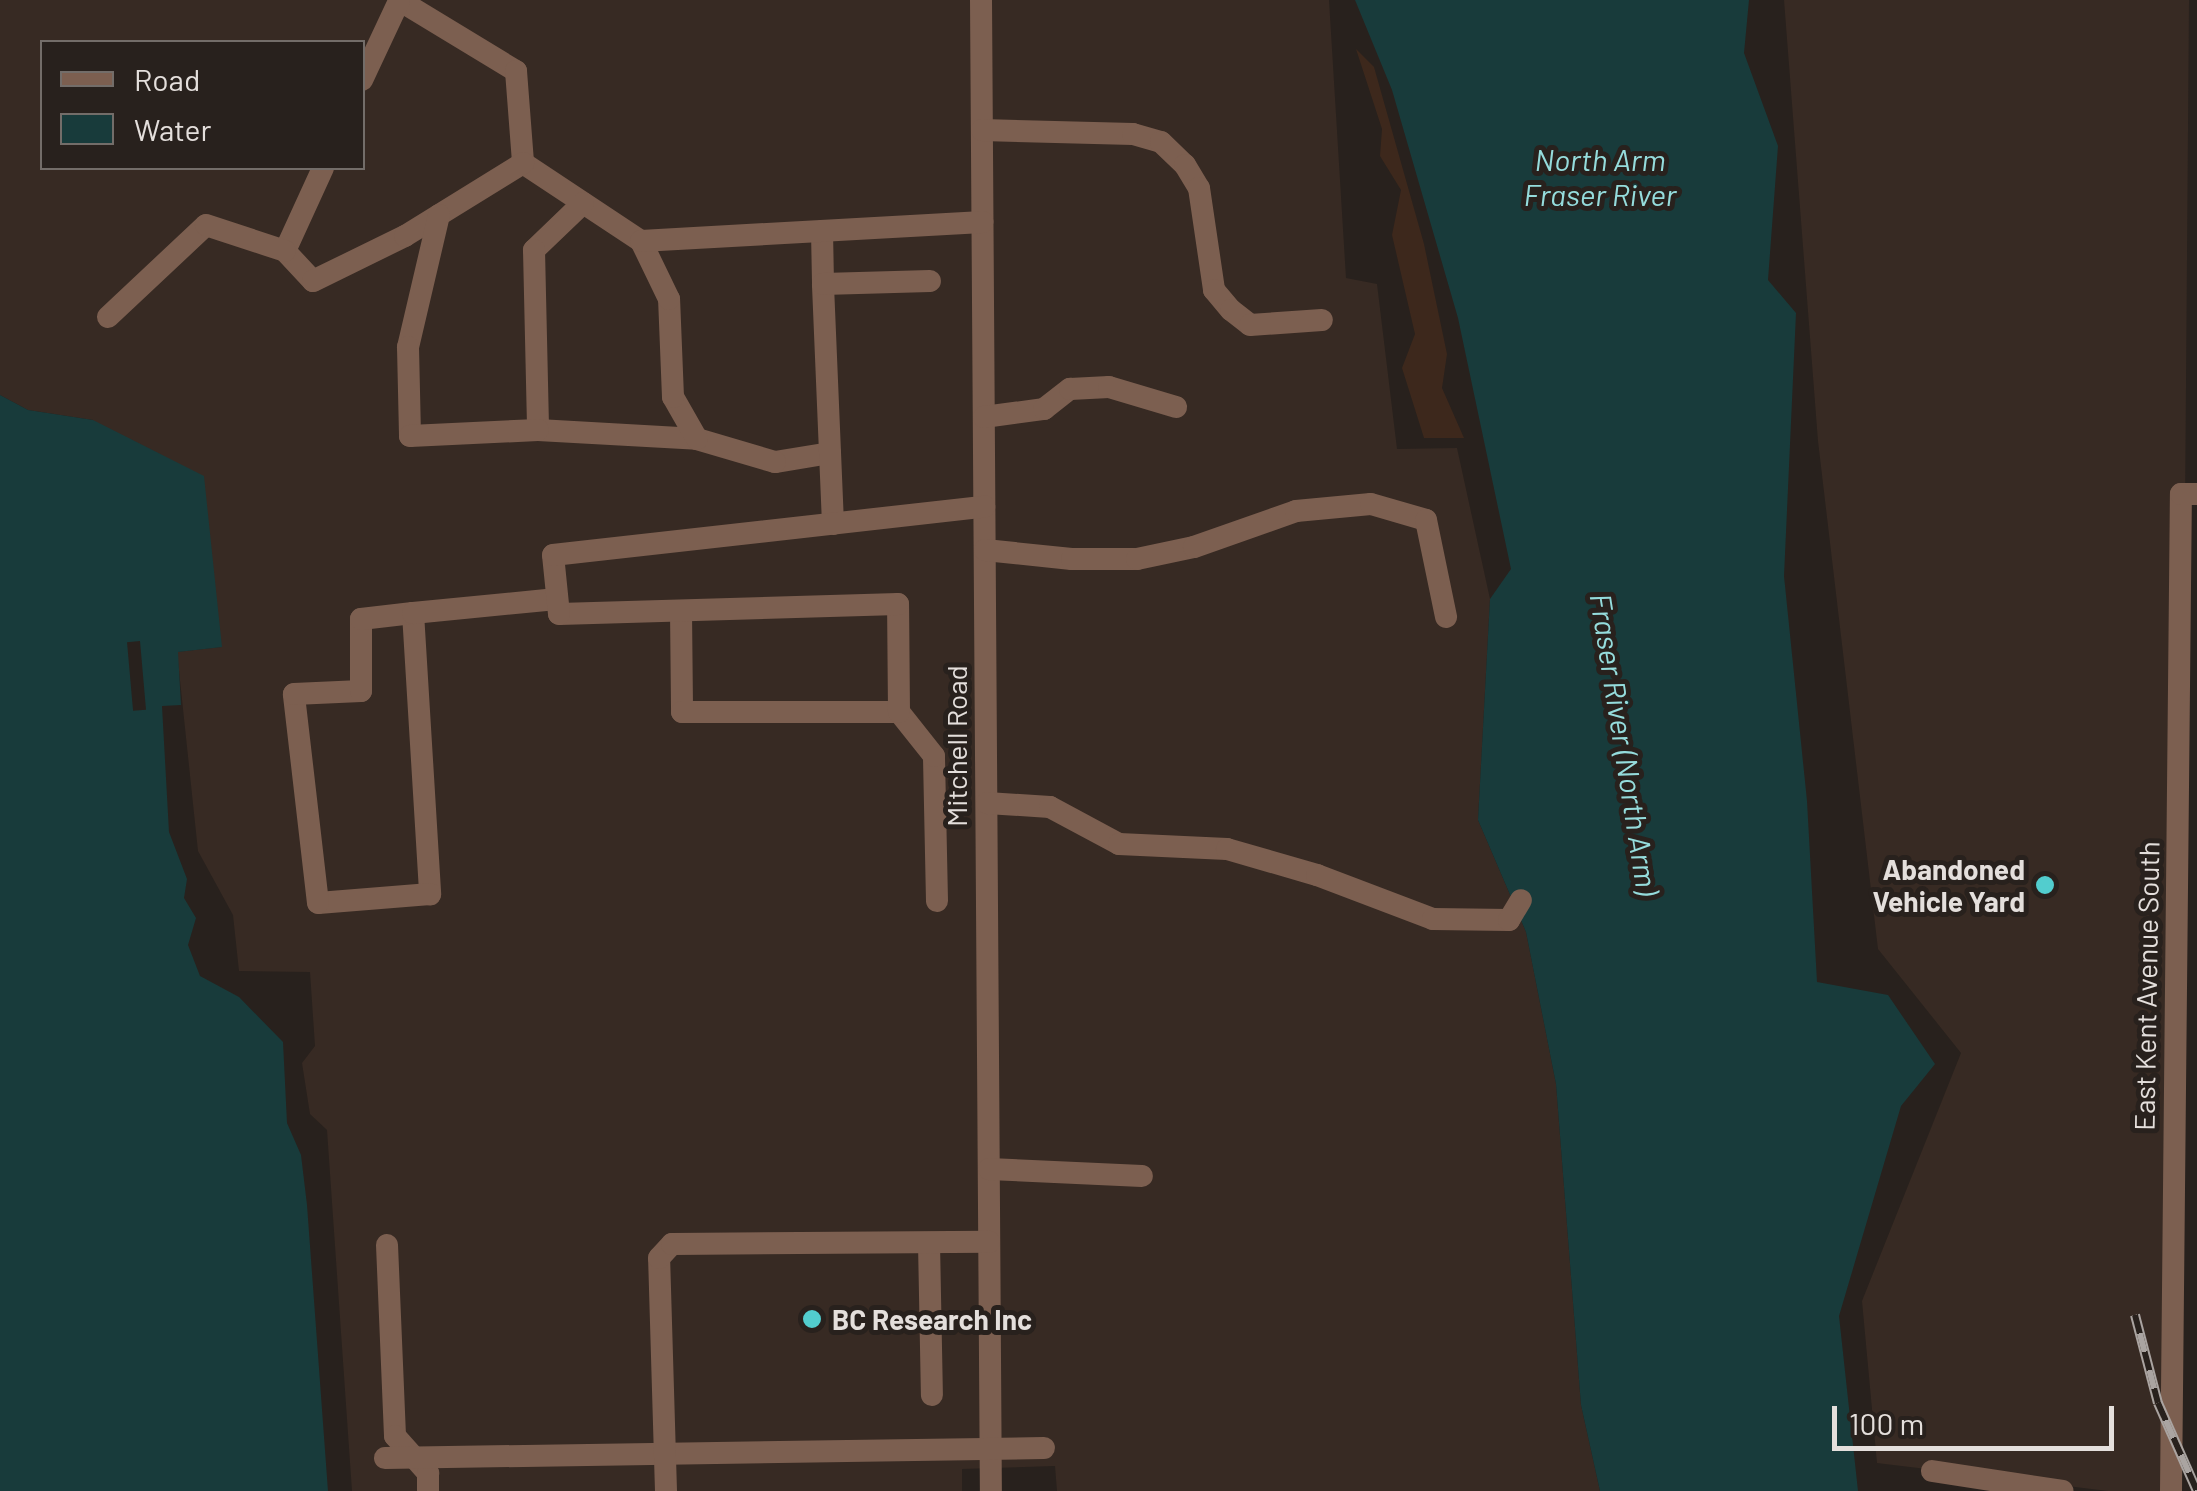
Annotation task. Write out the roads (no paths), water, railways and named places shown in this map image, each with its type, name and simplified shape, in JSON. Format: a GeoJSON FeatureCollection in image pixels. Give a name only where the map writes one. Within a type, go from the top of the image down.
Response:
{"type":"FeatureCollection","features":[{"type":"Feature","properties":{"kind":"street"},"geometry":{"type":"LineString","coordinates":[[365,74],[399,0],[516,70],[523,164]]}},
{"type":"Feature","properties":{"kind":"street","name":"Mitchell Road"},"geometry":{"type":"LineString","coordinates":[[980,0],[990,1491]]}},
{"type":"Feature","properties":{"kind":"street"},"geometry":{"type":"LineString","coordinates":[[982,130],[1134,134],[1161,142],[1184,165],[1199,188],[1214,290],[1231,310],[1250,325],[1322,320]]}},
{"type":"Feature","properties":{"kind":"street"},"geometry":{"type":"LineString","coordinates":[[523,164],[641,241],[669,300],[673,397],[697,439]]}},
{"type":"Feature","properties":{"kind":"street"},"geometry":{"type":"LineString","coordinates":[[108,317],[206,225],[285,251],[314,281],[439,215],[523,164]]}},
{"type":"Feature","properties":{"kind":"street"},"geometry":{"type":"LineString","coordinates":[[285,251],[322,170]]}},
{"type":"Feature","properties":{"kind":"street"},"geometry":{"type":"LineString","coordinates":[[538,430],[534,250],[583,203]]}},
{"type":"Feature","properties":{"kind":"street"},"geometry":{"type":"LineString","coordinates":[[439,215],[408,347],[410,436],[538,430],[697,439],[775,462],[830,453]]}},
{"type":"Feature","properties":{"kind":"street"},"geometry":{"type":"LineString","coordinates":[[641,241],[982,222]]}},
{"type":"Feature","properties":{"kind":"street"},"geometry":{"type":"LineString","coordinates":[[822,231],[833,524]]}},
{"type":"Feature","properties":{"kind":"street"},"geometry":{"type":"LineString","coordinates":[[823,284],[930,281]]}},
{"type":"Feature","properties":{"kind":"street"},"geometry":{"type":"LineString","coordinates":[[984,418],[1044,408],[1070,389],[1109,387],[1176,407]]}},
{"type":"Feature","properties":{"kind":"street","name":"East Kent Avenue South"},"geometry":{"type":"LineString","coordinates":[[2171,1491],[2191,494]]}},
{"type":"Feature","properties":{"kind":"street"},"geometry":{"type":"LineString","coordinates":[[985,550],[1072,559],[1137,558],[1194,547],[1296,511],[1372,504],[1426,520],[1446,617]]}},
{"type":"Feature","properties":{"kind":"street"},"geometry":{"type":"LineString","coordinates":[[937,901],[934,756],[899,712],[898,604],[558,614],[552,555],[984,507]]}},
{"type":"Feature","properties":{"kind":"street"},"geometry":{"type":"LineString","coordinates":[[413,613],[430,894],[318,903],[294,694],[362,691],[361,619],[413,613],[556,600]]}},
{"type":"Feature","properties":{"kind":"street"},"geometry":{"type":"LineString","coordinates":[[681,611],[682,712],[899,712]]}},
{"type":"Feature","properties":{"kind":"street"},"geometry":{"type":"LineString","coordinates":[[987,803],[1050,808],[1119,844],[1228,849],[1317,875],[1432,919],[1510,920],[1521,900]]}},
{"type":"Feature","properties":{"kind":"street"},"geometry":{"type":"LineString","coordinates":[[989,1169],[1142,1176]]}},
{"type":"Feature","properties":{"kind":"street"},"geometry":{"type":"LineString","coordinates":[[666,1491],[660,1258],[672,1244],[990,1242]]}},
{"type":"Feature","properties":{"kind":"street"},"geometry":{"type":"LineString","coordinates":[[929,1243],[932,1395]]}},
{"type":"Feature","properties":{"kind":"street"},"geometry":{"type":"LineString","coordinates":[[386,1245],[396,1436],[428,1473],[428,1491]]}},
{"type":"Feature","properties":{"kind":"street"},"geometry":{"type":"LineString","coordinates":[[385,1458],[1044,1448]]}},
{"type":"Feature","properties":{"kind":"street"},"geometry":{"type":"LineString","coordinates":[[1932,1471],[2062,1491]]}},
{"type":"Feature","properties":{"kind":"water","name":"North Arm Fraser River"},"geometry":{"type":"Polygon","coordinates":[[[1355,0],[1749,0],[1744,53],[1778,146],[1768,280],[1796,313],[1784,576],[1807,801],[1817,982],[1888,995],[1935,1064],[1901,1106],[1839,1316],[1858,1491],[1600,1491],[1581,1405],[1556,1084],[1526,932],[1478,820],[1490,599],[1511,569],[1458,318],[1392,90],[1355,0]]]}},
{"type":"Feature","properties":{"kind":"water"},"geometry":{"type":"Polygon","coordinates":[[[0,395],[28,410],[93,420],[204,476],[222,647],[178,652],[181,705],[162,706],[169,832],[187,879],[184,898],[196,918],[188,945],[200,976],[239,997],[283,1042],[287,1123],[301,1155],[307,1205],[328,1491],[0,1491],[0,395]]]}},
{"type":"Feature","properties":{"kind":"railway"},"geometry":{"type":"LineString","coordinates":[[2135,1315],[2158,1403],[2197,1491]]}},
{"type":"Feature","properties":{"kind":"place","name":"Abandoned Vehicle Yard"},"geometry":{"type":"Point","coordinates":[2045,885]}},
{"type":"Feature","properties":{"kind":"place","name":"BC Research Inc"},"geometry":{"type":"Point","coordinates":[812,1319]}},
{"type":"Feature","properties":{"kind":"water label","name":"Fraser River (North Arm)"},"geometry":{"type":"Point","coordinates":[1625,744]}}]}
